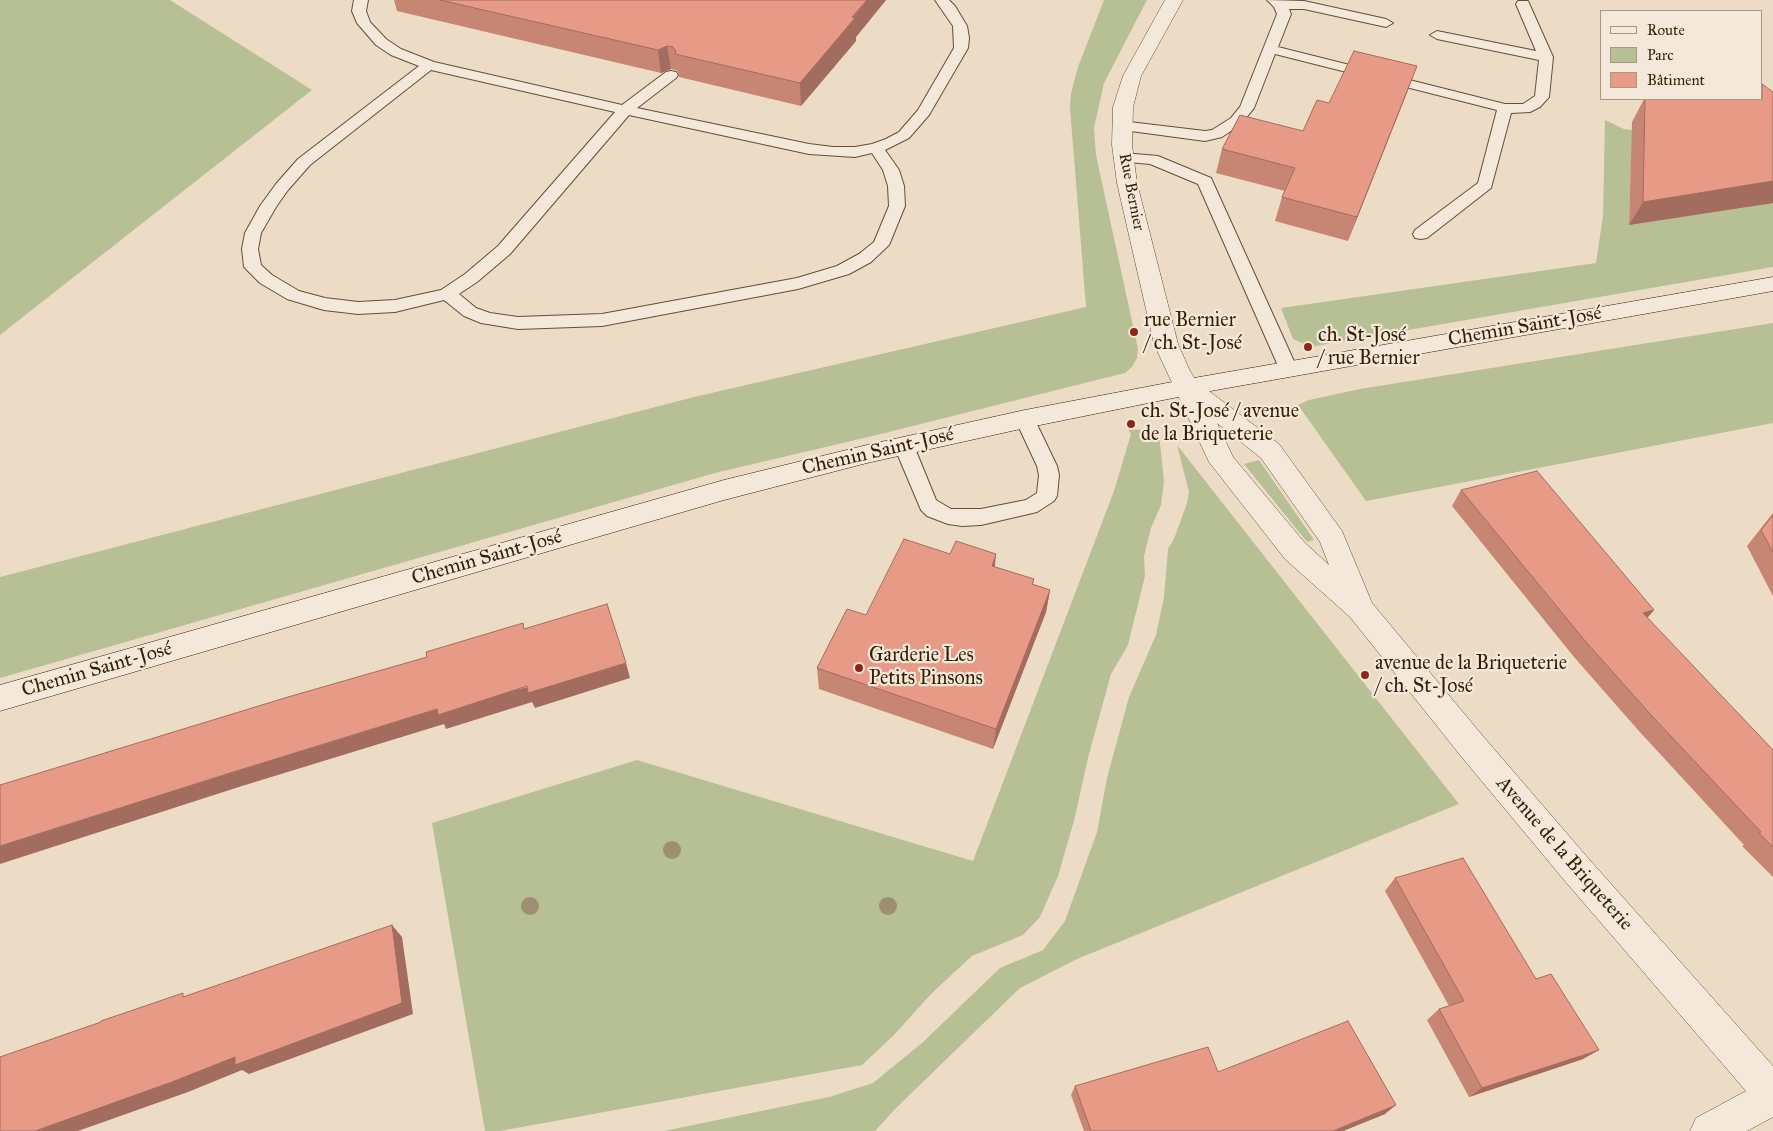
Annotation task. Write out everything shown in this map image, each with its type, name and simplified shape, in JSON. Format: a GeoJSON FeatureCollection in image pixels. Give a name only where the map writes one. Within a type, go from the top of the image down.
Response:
{"type":"FeatureCollection","features":[{"type":"Feature","properties":{"kind":"street","name":"Rue Bernier"},"geometry":{"type":"LineString","coordinates":[[1174,0],[1132,76],[1123,107],[1121,126],[1127,183],[1166,344],[1179,373],[1188,387]]}},
{"type":"Feature","properties":{"kind":"street","name":"Chemin Saint-José"},"geometry":{"type":"LineString","coordinates":[[0,698],[724,490],[904,446],[1024,419],[1288,368],[1773,284]]}},
{"type":"Feature","properties":{"kind":"street","name":"Avenue de la Briqueterie"},"geometry":{"type":"LineString","coordinates":[[1188,387],[1222,462],[1295,552],[1360,609],[1533,818],[1773,1095]]}},
{"type":"Feature","properties":{"kind":"street","name":"Avenue de la Briqueterie"},"geometry":{"type":"LineString","coordinates":[[1188,387],[1270,451],[1332,538],[1360,609]]}},
{"type":"Feature","properties":{"kind":"street"},"geometry":{"type":"LineString","coordinates":[[1709,1131],[1773,1095]]}},
{"type":"Feature","properties":{"kind":"lane"},"geometry":{"type":"LineString","coordinates":[[361,0],[358,11],[364,23],[381,42],[396,52],[429,65],[453,72],[809,149],[855,152],[876,148],[904,135],[914,126],[961,48],[960,26],[942,0]]}},
{"type":"Feature","properties":{"kind":"lane"},"geometry":{"type":"LineString","coordinates":[[1121,126],[1194,136],[1217,134],[1236,121],[1247,108],[1284,14],[1277,3]]}},
{"type":"Feature","properties":{"kind":"lane"},"geometry":{"type":"LineString","coordinates":[[1277,3],[1304,5],[1386,23]]}},
{"type":"Feature","properties":{"kind":"lane"},"geometry":{"type":"LineString","coordinates":[[1271,49],[1505,108],[1525,109],[1535,104],[1542,97],[1546,57],[1523,4]]}},
{"type":"Feature","properties":{"kind":"lane"},"geometry":{"type":"LineString","coordinates":[[1437,35],[1546,57]]}},
{"type":"Feature","properties":{"kind":"lane"},"geometry":{"type":"LineString","coordinates":[[429,65],[304,162],[282,187],[268,206],[253,233],[250,249],[253,267],[266,279],[293,294],[324,304],[358,308],[395,306],[448,294],[471,278],[504,250],[625,110],[671,76]]}},
{"type":"Feature","properties":{"kind":"lane"},"geometry":{"type":"LineString","coordinates":[[1421,234],[1485,185],[1505,108]]}},
{"type":"Feature","properties":{"kind":"lane"},"geometry":{"type":"LineString","coordinates":[[448,294],[470,312],[487,319],[518,323],[554,323],[602,320],[798,283],[843,270],[865,258],[881,245],[897,206],[896,186],[891,170],[876,148]]}},
{"type":"Feature","properties":{"kind":"lane"},"geometry":{"type":"LineString","coordinates":[[1123,158],[1152,159],[1205,181],[1288,368]]}},
{"type":"Feature","properties":{"kind":"lane"},"geometry":{"type":"LineString","coordinates":[[904,446],[928,505],[934,510],[948,516],[962,518],[1030,507],[1047,496],[1049,475],[1047,466],[1024,419]]}},
{"type":"Feature","properties":{"kind":"green space"},"geometry":{"type":"Polygon","coordinates":[[[0,0],[170,0],[312,90],[0,335],[0,0]]]}},
{"type":"Feature","properties":{"kind":"green space"},"geometry":{"type":"Polygon","coordinates":[[[1104,0],[1147,0],[1104,83],[1094,128],[1096,155],[1138,349],[1137,358],[1132,367],[1125,373],[715,473],[0,678],[0,577],[694,397],[1086,307],[1070,108],[1071,93],[1078,67],[1104,0]]]}},
{"type":"Feature","properties":{"kind":"green space"},"geometry":{"type":"Polygon","coordinates":[[[1605,120],[1624,129],[1632,130],[1629,225],[1773,203],[1773,267],[1310,347],[1293,339],[1281,308],[1596,263],[1603,216],[1605,120]]]}},
{"type":"Feature","properties":{"kind":"green space"},"geometry":{"type":"Polygon","coordinates":[[[1773,323],[1773,423],[1366,501],[1298,405],[1309,400],[1360,389],[1773,323]]]}},
{"type":"Feature","properties":{"kind":"green space"},"geometry":{"type":"Polygon","coordinates":[[[1128,429],[1147,430],[1159,434],[1164,481],[1161,505],[1151,528],[1144,556],[1145,576],[1128,645],[1111,674],[1088,758],[1074,821],[1058,876],[1040,917],[1023,935],[972,956],[932,993],[893,1036],[862,1065],[500,1131],[485,1131],[432,823],[637,760],[973,861],[1114,491],[1131,434],[1128,429]]]}},
{"type":"Feature","properties":{"kind":"green space"},"geometry":{"type":"Polygon","coordinates":[[[1177,445],[1459,804],[1077,959],[1020,988],[895,1109],[875,1131],[664,1131],[829,1097],[873,1083],[922,1043],[1000,968],[1043,950],[1065,921],[1097,832],[1107,778],[1129,697],[1156,635],[1164,597],[1168,549],[1174,539],[1189,492],[1177,445]]]}},
{"type":"Feature","properties":{"kind":"green space"},"geometry":{"type":"Polygon","coordinates":[[[1259,460],[1314,540],[1307,542],[1244,464],[1259,460]]]}},
{"type":"Feature","properties":{"kind":"building"},"geometry":{"type":"Polygon","coordinates":[[[440,0],[867,0],[852,17],[855,18],[800,83],[675,54],[676,51],[673,47],[667,46],[658,50],[440,0]]]}},
{"type":"Feature","properties":{"kind":"building"},"geometry":{"type":"Polygon","coordinates":[[[1354,51],[1417,66],[1357,217],[1282,197],[1295,168],[1222,149],[1240,115],[1303,131],[1317,100],[1329,103],[1354,51]]]}},
{"type":"Feature","properties":{"kind":"building"},"geometry":{"type":"Polygon","coordinates":[[[1763,85],[1773,92],[1773,181],[1643,202],[1645,100],[1763,100],[1763,85]]]}},
{"type":"Feature","properties":{"kind":"building"},"geometry":{"type":"Polygon","coordinates":[[[1537,471],[1654,610],[1643,613],[1773,750],[1773,847],[1586,642],[1461,490],[1537,471]]]}},
{"type":"Feature","properties":{"kind":"building"},"geometry":{"type":"Polygon","coordinates":[[[1773,515],[1773,552],[1761,530],[1773,515]]]}},
{"type":"Feature","properties":{"kind":"building"},"geometry":{"type":"Polygon","coordinates":[[[904,539],[950,554],[956,541],[996,554],[992,566],[1034,579],[1032,584],[1050,590],[996,729],[817,668],[847,609],[866,615],[904,539]]]}},
{"type":"Feature","properties":{"kind":"building"},"geometry":{"type":"Polygon","coordinates":[[[607,604],[626,663],[528,693],[527,686],[438,715],[437,709],[0,846],[0,785],[288,697],[427,657],[426,652],[523,623],[524,629],[607,604]]]}},
{"type":"Feature","properties":{"kind":"building"},"geometry":{"type":"Polygon","coordinates":[[[1463,858],[1536,979],[1551,974],[1599,1050],[1482,1088],[1439,1009],[1464,1001],[1395,878],[1463,858]]]}},
{"type":"Feature","properties":{"kind":"building"},"geometry":{"type":"Polygon","coordinates":[[[392,925],[402,1003],[235,1065],[235,1057],[172,1082],[35,1131],[0,1131],[0,1057],[183,993],[183,997],[392,925]]]}},
{"type":"Feature","properties":{"kind":"building"},"geometry":{"type":"Polygon","coordinates":[[[1348,1021],[1396,1105],[1333,1131],[1091,1131],[1075,1086],[1208,1047],[1218,1072],[1348,1021]]]}},
{"type":"Feature","properties":{"kind":"place","name":"rue Bernier / ch. St-José"},"geometry":{"type":"Point","coordinates":[1134,332]}},
{"type":"Feature","properties":{"kind":"place","name":"ch. St-José / rue Bernier"},"geometry":{"type":"Point","coordinates":[1308,347]}},
{"type":"Feature","properties":{"kind":"place","name":"ch. St-José / avenue de la Briqueterie"},"geometry":{"type":"Point","coordinates":[1131,424]}},
{"type":"Feature","properties":{"kind":"place","name":"Garderie Les Petits Pinsons"},"geometry":{"type":"Point","coordinates":[859,668]}},
{"type":"Feature","properties":{"kind":"place","name":"avenue de la Briqueterie / ch. St-José"},"geometry":{"type":"Point","coordinates":[1365,675]}}]}
